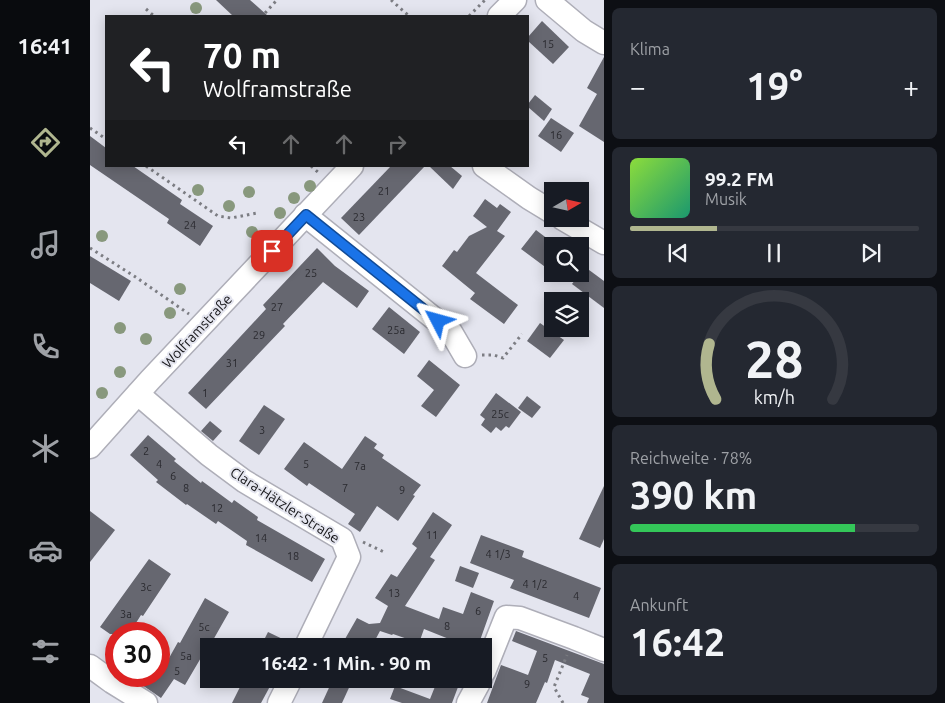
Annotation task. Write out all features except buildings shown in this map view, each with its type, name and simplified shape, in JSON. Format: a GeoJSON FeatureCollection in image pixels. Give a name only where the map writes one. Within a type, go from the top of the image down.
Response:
{"type":"FeatureCollection","features":[{"type":"Feature","properties":{"kind":"street"},"geometry":{"type":"LineString","coordinates":[[500,15],[515,0]]}},
{"type":"Feature","properties":{"kind":"street"},"geometry":{"type":"LineString","coordinates":[[547,0],[584,31],[604,43]]}},
{"type":"Feature","properties":{"kind":"street","name":"Wolframstraße"},"geometry":{"type":"LineString","coordinates":[[90,447],[351,167]]}},
{"type":"Feature","properties":{"kind":"street"},"geometry":{"type":"LineString","coordinates":[[485,167],[544,207]]}},
{"type":"Feature","properties":{"kind":"street"},"geometry":{"type":"LineString","coordinates":[[306,215],[451,332],[465,356]]}},
{"type":"Feature","properties":{"kind":"street"},"geometry":{"type":"LineString","coordinates":[[579,228],[604,242]]}},
{"type":"Feature","properties":{"kind":"street","name":"Clara-Hätzler-Straße"},"geometry":{"type":"LineString","coordinates":[[138,394],[209,455],[244,481],[342,539],[349,557],[310,638]]}},
{"type":"Feature","properties":{"kind":"street"},"geometry":{"type":"LineString","coordinates":[[492,652],[506,617],[520,618],[604,650]]}},
{"type":"Feature","properties":{"kind":"street"},"geometry":{"type":"LineString","coordinates":[[90,666],[146,703]]}},
{"type":"Feature","properties":{"kind":"street"},"geometry":{"type":"LineString","coordinates":[[279,703],[286,688]]}},
{"type":"Feature","properties":{"kind":"street"},"geometry":{"type":"LineString","coordinates":[[468,703],[476,688]]}},
{"type":"Feature","properties":{"kind":"path"},"geometry":{"type":"LineString","coordinates":[[391,0],[408,15]]}},
{"type":"Feature","properties":{"kind":"path"},"geometry":{"type":"LineString","coordinates":[[471,15],[485,0]]}},
{"type":"Feature","properties":{"kind":"path"},"geometry":{"type":"LineString","coordinates":[[265,14],[276,1]]}},
{"type":"Feature","properties":{"kind":"path"},"geometry":{"type":"LineString","coordinates":[[146,9],[153,15]]}},
{"type":"Feature","properties":{"kind":"path"},"geometry":{"type":"LineString","coordinates":[[90,128],[105,138]]}},
{"type":"Feature","properties":{"kind":"path"},"geometry":{"type":"LineString","coordinates":[[147,167],[218,216],[232,218],[257,213]]}},
{"type":"Feature","properties":{"kind":"path"},"geometry":{"type":"LineString","coordinates":[[90,248],[142,281],[203,325]]}},
{"type":"Feature","properties":{"kind":"path"},"geometry":{"type":"LineString","coordinates":[[494,355],[503,358],[522,334]]}},
{"type":"Feature","properties":{"kind":"path"},"geometry":{"type":"LineString","coordinates":[[356,538],[386,553]]}},
{"type":"Feature","properties":{"kind":"path"},"geometry":{"type":"LineString","coordinates":[[563,703],[554,687],[574,638]]}},
{"type":"Feature","properties":{"kind":"route"},"geometry":{"type":"LineString","coordinates":[[272,251],[306,215],[438,321]]}}]}
